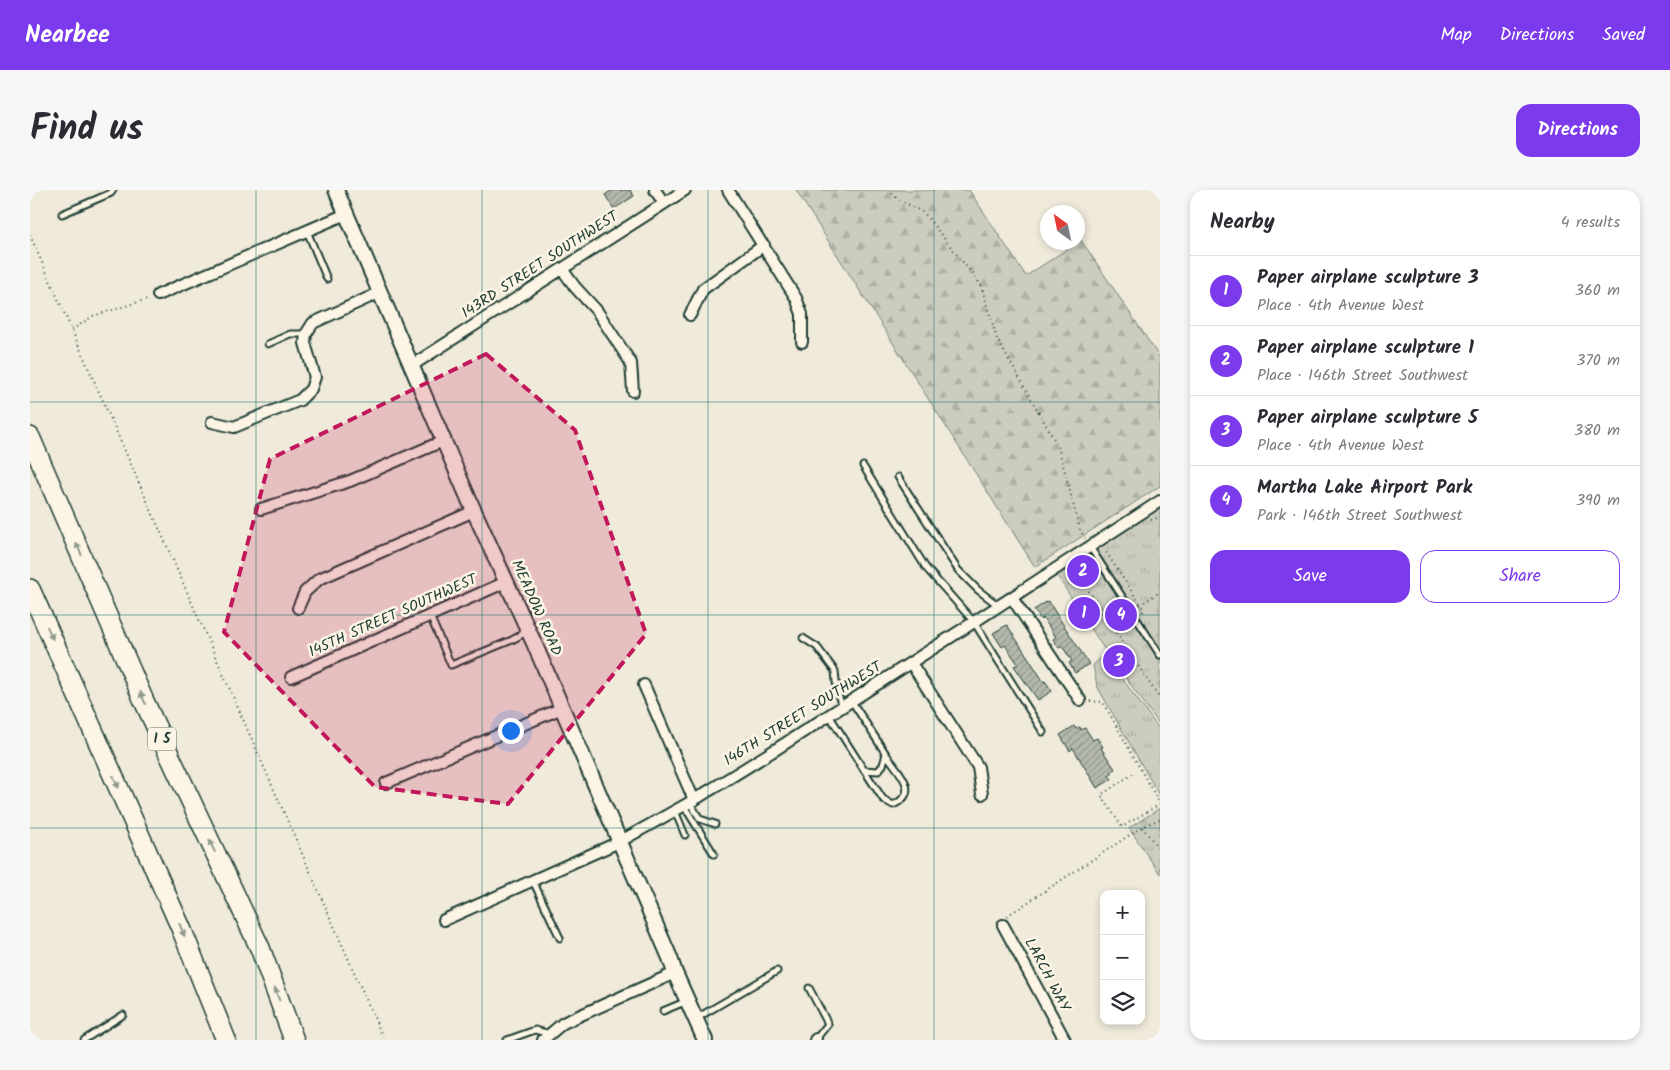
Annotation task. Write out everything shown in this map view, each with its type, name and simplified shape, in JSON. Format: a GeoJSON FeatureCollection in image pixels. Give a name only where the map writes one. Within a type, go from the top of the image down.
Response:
{"type":"FeatureCollection","features":[{"type":"Feature","properties":{"kind":"highway","name":"I 5"},"geometry":{"type":"LineString","coordinates":[[30,437],[144,701],[260,948],[294,1040]]}},
{"type":"Feature","properties":{"kind":"highway"},"geometry":{"type":"LineString","coordinates":[[30,589],[181,928],[226,1040]]}},
{"type":"Feature","properties":{"kind":"street","name":"MEADOW ROAD"},"geometry":{"type":"LineString","coordinates":[[336,190],[443,441],[528,630],[705,1040]]}},
{"type":"Feature","properties":{"kind":"street"},"geometry":{"type":"LineString","coordinates":[[655,190],[664,203]]}},
{"type":"Feature","properties":{"kind":"street","name":"143RD STREET SOUTHWEST"},"geometry":{"type":"LineString","coordinates":[[411,366],[685,190]]}},
{"type":"Feature","properties":{"kind":"street"},"geometry":{"type":"LineString","coordinates":[[728,190],[796,298],[802,314],[802,342]]}},
{"type":"Feature","properties":{"kind":"street"},"geometry":{"type":"LineString","coordinates":[[158,295],[346,214]]}},
{"type":"Feature","properties":{"kind":"street"},"geometry":{"type":"LineString","coordinates":[[690,315],[703,289],[764,245]]}},
{"type":"Feature","properties":{"kind":"street"},"geometry":{"type":"LineString","coordinates":[[562,269],[575,287],[597,311],[631,363],[633,391]]}},
{"type":"Feature","properties":{"kind":"street"},"geometry":{"type":"LineString","coordinates":[[212,422],[234,427],[300,400],[311,389],[315,377],[305,343],[306,334],[313,323],[380,293]]}},
{"type":"Feature","properties":{"kind":"street"},"geometry":{"type":"LineString","coordinates":[[261,509],[350,481],[443,441]]}},
{"type":"Feature","properties":{"kind":"street","name":"146TH STREET SOUTHWEST"},"geometry":{"type":"LineString","coordinates":[[444,920],[619,842],[686,805],[911,663],[1160,501]]}},
{"type":"Feature","properties":{"kind":"street"},"geometry":{"type":"LineString","coordinates":[[298,608],[305,592],[319,579],[474,511]]}},
{"type":"Feature","properties":{"kind":"street","name":"145TH STREET SOUTHWEST"},"geometry":{"type":"LineString","coordinates":[[291,677],[506,582]]}},
{"type":"Feature","properties":{"kind":"street"},"geometry":{"type":"LineString","coordinates":[[1012,598],[1080,700]]}},
{"type":"Feature","properties":{"kind":"street"},"geometry":{"type":"LineString","coordinates":[[911,663],[978,766],[982,794]]}},
{"type":"Feature","properties":{"kind":"street"},"geometry":{"type":"LineString","coordinates":[[644,685],[686,805]]}},
{"type":"Feature","properties":{"kind":"street"},"geometry":{"type":"LineString","coordinates":[[386,784],[562,708]]}},
{"type":"Feature","properties":{"kind":"street","name":"LARCH WAY"},"geometry":{"type":"LineString","coordinates":[[1003,925],[1065,1040]]}},
{"type":"Feature","properties":{"kind":"street"},"geometry":{"type":"LineString","coordinates":[[547,1037],[563,1023],[675,973]]}},
{"type":"Feature","properties":{"kind":"lane"},"geometry":{"type":"LineString","coordinates":[[62,214],[111,193],[113,190]]}},
{"type":"Feature","properties":{"kind":"lane"},"geometry":{"type":"LineString","coordinates":[[307,231],[327,279]]}},
{"type":"Feature","properties":{"kind":"lane"},"geometry":{"type":"LineString","coordinates":[[268,344],[290,334],[306,334]]}},
{"type":"Feature","properties":{"kind":"lane"},"geometry":{"type":"LineString","coordinates":[[863,466],[926,568],[974,622],[1042,732]]}},
{"type":"Feature","properties":{"kind":"lane"},"geometry":{"type":"LineString","coordinates":[[898,477],[958,570],[978,590],[999,606]]}},
{"type":"Feature","properties":{"kind":"lane"},"geometry":{"type":"LineString","coordinates":[[1090,547],[1160,655]]}},
{"type":"Feature","properties":{"kind":"lane"},"geometry":{"type":"LineString","coordinates":[[430,616],[451,665],[512,640],[528,630]]}},
{"type":"Feature","properties":{"kind":"lane"},"geometry":{"type":"LineString","coordinates":[[803,638],[817,647],[834,671],[837,692],[842,706]]}},
{"type":"Feature","properties":{"kind":"lane"},"geometry":{"type":"LineString","coordinates":[[829,715],[883,799],[893,805],[902,801],[908,794],[908,787],[851,700]]}},
{"type":"Feature","properties":{"kind":"lane"},"geometry":{"type":"LineString","coordinates":[[864,770],[878,771],[883,765],[886,754]]}},
{"type":"Feature","properties":{"kind":"lane"},"geometry":{"type":"LineString","coordinates":[[686,805],[700,819],[715,824]]}},
{"type":"Feature","properties":{"kind":"lane"},"geometry":{"type":"LineString","coordinates":[[685,835],[686,805]]}},
{"type":"Feature","properties":{"kind":"lane"},"geometry":{"type":"LineString","coordinates":[[686,805],[714,854]]}},
{"type":"Feature","properties":{"kind":"lane"},"geometry":{"type":"LineString","coordinates":[[533,880],[560,938]]}},
{"type":"Feature","properties":{"kind":"lane"},"geometry":{"type":"LineString","coordinates":[[696,1018],[777,971]]}},
{"type":"Feature","properties":{"kind":"lane"},"geometry":{"type":"LineString","coordinates":[[809,988],[828,1024],[815,1040]]}},
{"type":"Feature","properties":{"kind":"lane"},"geometry":{"type":"LineString","coordinates":[[663,1011],[688,1001]]}},
{"type":"Feature","properties":{"kind":"lane"},"geometry":{"type":"LineString","coordinates":[[84,1040],[123,1015]]}},
{"type":"Feature","properties":{"kind":"lane"},"geometry":{"type":"LineString","coordinates":[[507,1040],[535,1030],[547,1037]]}},
{"type":"Feature","properties":{"kind":"path"},"geometry":{"type":"LineString","coordinates":[[888,190],[898,199],[924,213],[981,285],[997,339],[1058,446],[1080,530],[1090,547]]}},
{"type":"Feature","properties":{"kind":"path"},"geometry":{"type":"LineString","coordinates":[[30,235],[384,1040]]}},
{"type":"Feature","properties":{"kind":"path"},"geometry":{"type":"LineString","coordinates":[[72,330],[93,316],[158,295]]}},
{"type":"Feature","properties":{"kind":"path"},"geometry":{"type":"LineString","coordinates":[[1146,522],[1160,517]]}},
{"type":"Feature","properties":{"kind":"path"},"geometry":{"type":"LineString","coordinates":[[1108,546],[1106,552],[1144,610],[1136,618],[1115,632]]}},
{"type":"Feature","properties":{"kind":"path"},"geometry":{"type":"LineString","coordinates":[[1069,560],[1160,699]]}},
{"type":"Feature","properties":{"kind":"path"},"geometry":{"type":"LineString","coordinates":[[1140,605],[1160,592]]}},
{"type":"Feature","properties":{"kind":"path"},"geometry":{"type":"LineString","coordinates":[[1080,700],[1103,702],[1160,804],[1122,827],[1100,794],[1134,774]]}},
{"type":"Feature","properties":{"kind":"path"},"geometry":{"type":"LineString","coordinates":[[1003,925],[1008,915],[1142,827],[1160,819]]}},
{"type":"Feature","properties":{"kind":"path"},"geometry":{"type":"LineString","coordinates":[[1142,827],[1160,850]]}},
{"type":"Feature","properties":{"kind":"highlighted area"},"geometry":{"type":"Polygon","coordinates":[[[486,354],[575,430],[646,634],[508,804],[375,787],[224,632],[270,459],[486,354]]]}},
{"type":"Feature","properties":{"kind":"green space"},"geometry":{"type":"Polygon","coordinates":[[[796,190],[969,190],[1026,276],[1066,250],[1085,250],[1085,246],[1160,358],[1160,486],[1035,567],[796,190]]]}},
{"type":"Feature","properties":{"kind":"green space"},"geometry":{"type":"Polygon","coordinates":[[[1160,507],[1160,725],[1103,647],[1056,574],[1160,507]]]}},
{"type":"Feature","properties":{"kind":"green space"},"geometry":{"type":"Polygon","coordinates":[[[1102,657],[1107,658],[1160,730],[1160,797],[1097,686],[1093,665],[1102,657]]]}},
{"type":"Feature","properties":{"kind":"green space"},"geometry":{"type":"Polygon","coordinates":[[[1160,808],[1160,874],[1129,828],[1160,808]]]}},
{"type":"Feature","properties":{"kind":"building"},"geometry":{"type":"Polygon","coordinates":[[[612,190],[630,190],[634,196],[614,209],[605,195],[612,190]]]}},
{"type":"Feature","properties":{"kind":"building"},"geometry":{"type":"Polygon","coordinates":[[[1048,601],[1089,664],[1075,673],[1069,663],[1072,661],[1062,646],[1059,648],[1053,639],[1056,637],[1043,618],[1041,620],[1034,610],[1048,601]]]}},
{"type":"Feature","properties":{"kind":"building"},"geometry":{"type":"Polygon","coordinates":[[[1007,625],[1044,682],[1052,691],[1038,700],[1014,666],[1018,664],[1005,645],[1002,647],[993,633],[1007,625]]]}},
{"type":"Feature","properties":{"kind":"building"},"geometry":{"type":"Polygon","coordinates":[[[1074,726],[1076,729],[1080,727],[1081,730],[1085,728],[1093,740],[1097,738],[1103,747],[1101,748],[1115,769],[1111,771],[1113,773],[1109,776],[1112,779],[1097,788],[1073,748],[1070,751],[1060,735],[1074,726]]]}},
{"type":"Feature","properties":{"kind":"place","name":"Paper airplane sculpture 1"},"geometry":{"type":"Point","coordinates":[1083,571]}},
{"type":"Feature","properties":{"kind":"place","name":"Paper airplane sculpture 3"},"geometry":{"type":"Point","coordinates":[1084,613]}},
{"type":"Feature","properties":{"kind":"place","name":"Martha Lake Airport Park"},"geometry":{"type":"Point","coordinates":[1121,615]}},
{"type":"Feature","properties":{"kind":"place","name":"Paper airplane sculpture 5"},"geometry":{"type":"Point","coordinates":[1119,661]}}]}
